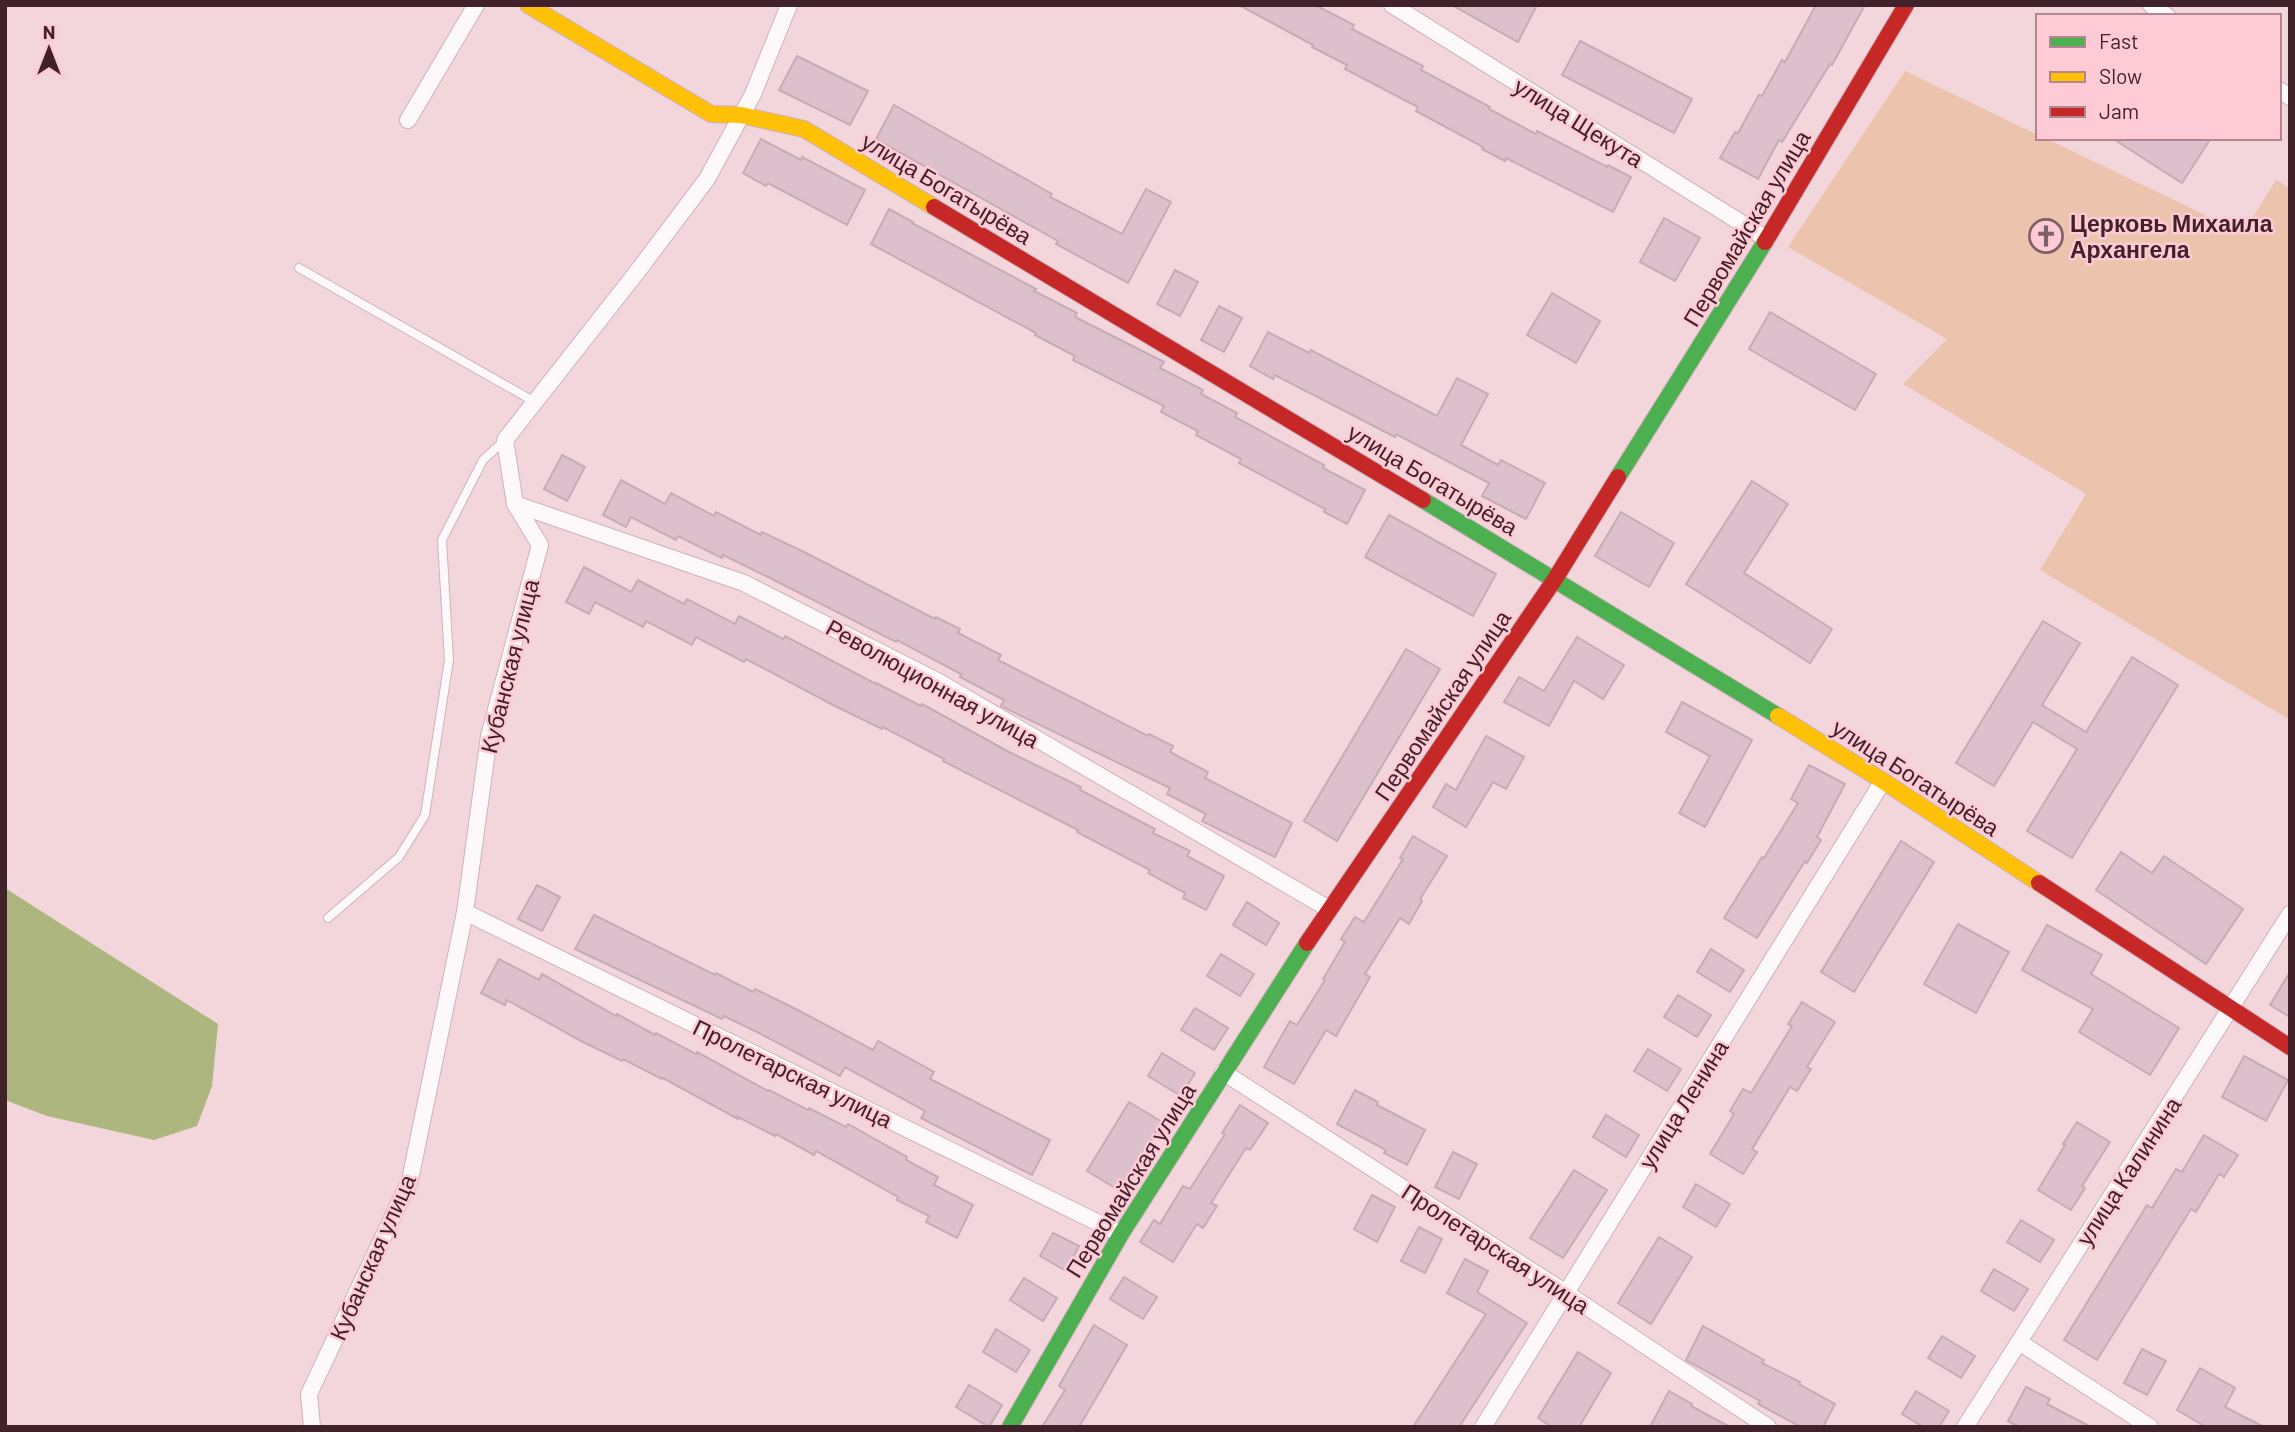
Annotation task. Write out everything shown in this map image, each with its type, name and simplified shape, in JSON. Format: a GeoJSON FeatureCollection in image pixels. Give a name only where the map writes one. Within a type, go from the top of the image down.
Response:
{"type":"FeatureCollection","features":[{"type":"Feature","properties":{"kind":"street"},"geometry":{"type":"LineString","coordinates":[[408,120],[476,5]]}},
{"type":"Feature","properties":{"kind":"street","name":"улица Богатырёва"},"geometry":{"type":"LineString","coordinates":[[528,5],[711,114],[741,115],[804,129],[1555,579],[1883,781],[2290,1047]]}},
{"type":"Feature","properties":{"kind":"street"},"geometry":{"type":"LineString","coordinates":[[505,440],[707,179],[753,94],[789,5]]}},
{"type":"Feature","properties":{"kind":"street","name":"улица Щекута"},"geometry":{"type":"LineString","coordinates":[[1392,5],[1767,239]]}},
{"type":"Feature","properties":{"kind":"street","name":"Первомайская улица"},"geometry":{"type":"LineString","coordinates":[[1010,1427],[1121,1234],[1223,1072],[1329,909],[1555,579],[1767,239],[1906,5]]}},
{"type":"Feature","properties":{"kind":"street","name":"Кубанская улица"},"geometry":{"type":"LineString","coordinates":[[312,1427],[309,1394],[410,1180],[465,912],[489,736],[540,545],[515,504],[505,440]]}},
{"type":"Feature","properties":{"kind":"street","name":"Революционная улица"},"geometry":{"type":"LineString","coordinates":[[515,504],[744,583],[939,682],[1329,909]]}},
{"type":"Feature","properties":{"kind":"street","name":"улица Ленина"},"geometry":{"type":"LineString","coordinates":[[1483,1427],[1883,781]]}},
{"type":"Feature","properties":{"kind":"street","name":"Пролетарская улица"},"geometry":{"type":"LineString","coordinates":[[465,912],[1121,1234]]}},
{"type":"Feature","properties":{"kind":"street","name":"улица Калинина"},"geometry":{"type":"LineString","coordinates":[[1965,1427],[2290,914]]}},
{"type":"Feature","properties":{"kind":"street","name":"Пролетарская улица"},"geometry":{"type":"LineString","coordinates":[[1223,1072],[1768,1427]]}},
{"type":"Feature","properties":{"kind":"street"},"geometry":{"type":"LineString","coordinates":[[2019,1342],[2150,1427]]}},
{"type":"Feature","properties":{"kind":"lane"},"geometry":{"type":"LineString","coordinates":[[299,268],[535,402]]}},
{"type":"Feature","properties":{"kind":"lane"},"geometry":{"type":"LineString","coordinates":[[328,918],[399,857],[425,815],[449,660],[442,540],[483,460],[505,440]]}},
{"type":"Feature","properties":{"kind":"shaded area"},"geometry":{"type":"Polygon","coordinates":[[[1905,71],[2036,134],[2036,140],[2049,140],[2243,233],[2276,180],[2290,188],[2290,720],[2040,570],[2086,494],[1903,384],[1947,339],[1788,247],[1905,71]]]}},
{"type":"Feature","properties":{"kind":"shaded area"},"geometry":{"type":"Polygon","coordinates":[[[5,888],[218,1024],[212,1086],[197,1126],[154,1140],[47,1116],[5,1100],[5,888]]]}},
{"type":"Feature","properties":{"kind":"building"},"geometry":{"type":"Polygon","coordinates":[[[1239,5],[1315,5],[1354,25],[1352,29],[1423,66],[1421,70],[1490,107],[1489,109],[1536,134],[1537,131],[1631,177],[1613,212],[1506,158],[1505,161],[1482,149],[1483,147],[1416,111],[1418,107],[1345,69],[1347,65],[1239,5]]]}},
{"type":"Feature","properties":{"kind":"building"},"geometry":{"type":"Polygon","coordinates":[[[1452,5],[1537,5],[1518,42],[1452,5]]]}},
{"type":"Feature","properties":{"kind":"building"},"geometry":{"type":"Polygon","coordinates":[[[1816,5],[1865,5],[1832,65],[1830,64],[1782,142],[1779,140],[1758,179],[1720,158],[1735,132],[1738,133],[1759,95],[1762,96],[1782,60],[1785,62],[1816,5]]]}},
{"type":"Feature","properties":{"kind":"building"},"geometry":{"type":"Polygon","coordinates":[[[1580,41],[1692,99],[1674,133],[1562,75],[1580,41]]]}},
{"type":"Feature","properties":{"kind":"building"},"geometry":{"type":"Polygon","coordinates":[[[797,56],[868,91],[850,125],[779,90],[797,56]]]}},
{"type":"Feature","properties":{"kind":"building"},"geometry":{"type":"Polygon","coordinates":[[[894,105],[1052,194],[1050,197],[1122,234],[1146,189],[1171,202],[1128,283],[876,139],[894,105]]]}},
{"type":"Feature","properties":{"kind":"building"},"geometry":{"type":"Polygon","coordinates":[[[761,139],[865,190],[847,225],[768,183],[766,186],[743,173],[761,139]]]}},
{"type":"Feature","properties":{"kind":"building"},"geometry":{"type":"Polygon","coordinates":[[[2115,140],[2210,140],[2182,183],[2115,140]]]}},
{"type":"Feature","properties":{"kind":"building"},"geometry":{"type":"Polygon","coordinates":[[[889,209],[1036,289],[1034,291],[1077,313],[1075,317],[1164,362],[1160,368],[1203,390],[1201,394],[1237,413],[1235,417],[1365,490],[1347,524],[1324,512],[1325,509],[1239,463],[1241,459],[1196,435],[1198,431],[1161,412],[1164,406],[1073,360],[1075,356],[1035,335],[1036,333],[871,244],[889,209]]]}},
{"type":"Feature","properties":{"kind":"building"},"geometry":{"type":"Polygon","coordinates":[[[1664,218],[1700,238],[1675,281],[1640,262],[1664,218]]]}},
{"type":"Feature","properties":{"kind":"building"},"geometry":{"type":"Polygon","coordinates":[[[1175,270],[1198,282],[1180,316],[1157,304],[1175,270]]]}},
{"type":"Feature","properties":{"kind":"building"},"geometry":{"type":"Polygon","coordinates":[[[1552,293],[1600,321],[1576,363],[1527,335],[1552,293]]]}},
{"type":"Feature","properties":{"kind":"building"},"geometry":{"type":"Polygon","coordinates":[[[1219,306],[1242,318],[1224,352],[1201,340],[1219,306]]]}},
{"type":"Feature","properties":{"kind":"building"},"geometry":{"type":"Polygon","coordinates":[[[1770,312],[1876,374],[1855,410],[1749,349],[1770,312]]]}},
{"type":"Feature","properties":{"kind":"building"},"geometry":{"type":"Polygon","coordinates":[[[1268,332],[1309,353],[1311,350],[1437,416],[1457,378],[1488,394],[1461,445],[1498,465],[1501,460],[1545,483],[1526,519],[1482,496],[1489,483],[1396,434],[1395,437],[1275,375],[1273,379],[1250,366],[1268,332]]]}},
{"type":"Feature","properties":{"kind":"building"},"geometry":{"type":"Polygon","coordinates":[[[562,455],[585,467],[567,501],[544,489],[562,455]]]}},
{"type":"Feature","properties":{"kind":"building"},"geometry":{"type":"Polygon","coordinates":[[[621,480],[665,504],[671,493],[714,516],[716,512],[761,535],[762,532],[804,552],[960,629],[958,633],[1001,655],[998,660],[1173,746],[1170,752],[1208,772],[1205,778],[1292,823],[1275,857],[1202,821],[1206,814],[1167,794],[1170,788],[1001,706],[1004,700],[897,640],[896,642],[723,555],[722,558],[678,536],[676,540],[631,517],[626,527],[603,515],[621,480]]]}},
{"type":"Feature","properties":{"kind":"building"},"geometry":{"type":"Polygon","coordinates":[[[1752,481],[1788,504],[1744,573],[1832,629],[1810,663],[1686,584],[1752,481]]]}},
{"type":"Feature","properties":{"kind":"building"},"geometry":{"type":"Polygon","coordinates":[[[1621,512],[1674,543],[1649,587],[1595,556],[1621,512]]]}},
{"type":"Feature","properties":{"kind":"building"},"geometry":{"type":"Polygon","coordinates":[[[1389,515],[1496,574],[1473,616],[1365,557],[1389,515]]]}},
{"type":"Feature","properties":{"kind":"building"},"geometry":{"type":"Polygon","coordinates":[[[584,567],[631,592],[638,580],[684,604],[687,599],[735,624],[739,616],[783,639],[785,636],[1081,787],[1080,790],[1155,829],[1153,833],[1190,851],[1187,856],[1224,876],[1206,910],[1183,898],[1185,893],[1148,873],[1150,870],[1077,832],[1078,830],[883,727],[882,729],[835,706],[746,659],[744,662],[696,637],[692,645],[646,621],[643,627],[595,602],[589,614],[566,602],[584,567]]]}},
{"type":"Feature","properties":{"kind":"building"},"geometry":{"type":"Polygon","coordinates":[[[2043,621],[2080,643],[2042,705],[2086,732],[2132,657],[2178,685],[2072,858],[2027,831],[2077,749],[2033,722],[1994,786],[1956,763],[2043,621]]]}},
{"type":"Feature","properties":{"kind":"building"},"geometry":{"type":"Polygon","coordinates":[[[1577,637],[1624,665],[1603,699],[1574,681],[1549,726],[1504,702],[1519,677],[1544,691],[1577,637]]]}},
{"type":"Feature","properties":{"kind":"building"},"geometry":{"type":"Polygon","coordinates":[[[1406,649],[1440,669],[1337,841],[1304,821],[1406,649]]]}},
{"type":"Feature","properties":{"kind":"building"},"geometry":{"type":"Polygon","coordinates":[[[1682,702],[1752,740],[1705,827],[1679,813],[1710,756],[1666,732],[1682,702]]]}},
{"type":"Feature","properties":{"kind":"building"},"geometry":{"type":"Polygon","coordinates":[[[1486,736],[1524,757],[1506,789],[1493,782],[1466,827],[1433,807],[1446,784],[1456,790],[1486,736]]]}},
{"type":"Feature","properties":{"kind":"building"},"geometry":{"type":"Polygon","coordinates":[[[1809,765],[1845,784],[1817,837],[1821,840],[1757,938],[1724,918],[1798,803],[1791,799],[1809,765]]]}},
{"type":"Feature","properties":{"kind":"building"},"geometry":{"type":"Polygon","coordinates":[[[1413,836],[1447,856],[1420,899],[1422,901],[1409,924],[1400,918],[1365,974],[1370,977],[1336,1036],[1326,1030],[1294,1084],[1264,1067],[1290,1021],[1297,1025],[1325,980],[1323,979],[1345,942],[1341,939],[1355,917],[1364,922],[1403,859],[1400,858],[1413,836]]]}},
{"type":"Feature","properties":{"kind":"building"},"geometry":{"type":"Polygon","coordinates":[[[1901,841],[1934,862],[1854,992],[1821,972],[1901,841]]]}},
{"type":"Feature","properties":{"kind":"building"},"geometry":{"type":"Polygon","coordinates":[[[2121,852],[2152,873],[2164,856],[2243,909],[2206,964],[2096,890],[2121,852]]]}},
{"type":"Feature","properties":{"kind":"building"},"geometry":{"type":"Polygon","coordinates":[[[537,885],[560,897],[542,931],[518,919],[537,885]]]}},
{"type":"Feature","properties":{"kind":"building"},"geometry":{"type":"Polygon","coordinates":[[[1247,902],[1279,923],[1266,945],[1233,925],[1247,902]]]}},
{"type":"Feature","properties":{"kind":"building"},"geometry":{"type":"Polygon","coordinates":[[[594,915],[715,975],[716,973],[753,992],[755,989],[873,1050],[878,1041],[934,1072],[930,1079],[1050,1140],[1032,1175],[921,1118],[925,1111],[845,1067],[840,1076],[724,1016],[722,1019],[575,949],[594,915]]]}},
{"type":"Feature","properties":{"kind":"building"},"geometry":{"type":"Polygon","coordinates":[[[1958,924],[2009,952],[1976,1013],[1924,984],[1958,924]]]}},
{"type":"Feature","properties":{"kind":"building"},"geometry":{"type":"Polygon","coordinates":[[[2047,925],[2102,955],[2091,974],[2179,1028],[2150,1075],[2079,1032],[2093,1009],[2022,970],[2047,925]]]}},
{"type":"Feature","properties":{"kind":"building"},"geometry":{"type":"Polygon","coordinates":[[[1711,949],[1744,970],[1730,992],[1697,972],[1711,949]]]}},
{"type":"Feature","properties":{"kind":"building"},"geometry":{"type":"Polygon","coordinates":[[[1221,954],[1254,974],[1240,996],[1207,976],[1221,954]]]}},
{"type":"Feature","properties":{"kind":"building"},"geometry":{"type":"Polygon","coordinates":[[[499,959],[539,980],[542,974],[616,1016],[617,1014],[696,1054],[697,1052],[808,1110],[809,1108],[846,1127],[848,1124],[907,1157],[906,1160],[938,1177],[934,1185],[973,1205],[957,1238],[926,1222],[929,1216],[816,1151],[814,1155],[776,1134],[775,1136],[738,1119],[663,1078],[583,1042],[507,1000],[505,1005],[481,993],[499,959]]]}},
{"type":"Feature","properties":{"kind":"building"},"geometry":{"type":"Polygon","coordinates":[[[2290,972],[2290,1017],[2270,1005],[2290,972]]]}},
{"type":"Feature","properties":{"kind":"building"},"geometry":{"type":"Polygon","coordinates":[[[1678,995],[1711,1015],[1697,1037],[1664,1017],[1678,995]]]}},
{"type":"Feature","properties":{"kind":"building"},"geometry":{"type":"Polygon","coordinates":[[[1802,1002],[1835,1022],[1807,1067],[1811,1069],[1797,1091],[1790,1087],[1752,1149],[1757,1152],[1743,1174],[1710,1154],[1734,1114],[1730,1111],[1743,1089],[1751,1093],[1792,1026],[1788,1024],[1802,1002]]]}},
{"type":"Feature","properties":{"kind":"building"},"geometry":{"type":"Polygon","coordinates":[[[1195,1008],[1228,1028],[1214,1050],[1181,1030],[1195,1008]]]}},
{"type":"Feature","properties":{"kind":"building"},"geometry":{"type":"Polygon","coordinates":[[[1648,1049],[1681,1069],[1667,1091],[1634,1071],[1648,1049]]]}},
{"type":"Feature","properties":{"kind":"building"},"geometry":{"type":"Polygon","coordinates":[[[1162,1053],[1195,1073],[1181,1096],[1148,1076],[1162,1053]]]}},
{"type":"Feature","properties":{"kind":"building"},"geometry":{"type":"Polygon","coordinates":[[[2244,1056],[2288,1080],[2266,1121],[2222,1097],[2244,1056]]]}},
{"type":"Feature","properties":{"kind":"building"},"geometry":{"type":"Polygon","coordinates":[[[1355,1090],[1378,1102],[1377,1105],[1425,1130],[1407,1165],[1384,1153],[1386,1150],[1337,1124],[1355,1090]]]}},
{"type":"Feature","properties":{"kind":"building"},"geometry":{"type":"Polygon","coordinates":[[[1129,1102],[1162,1122],[1120,1191],[1087,1171],[1129,1102]]]}},
{"type":"Feature","properties":{"kind":"building"},"geometry":{"type":"Polygon","coordinates":[[[1240,1105],[1268,1123],[1250,1150],[1246,1148],[1211,1203],[1217,1206],[1203,1228],[1197,1224],[1173,1262],[1140,1242],[1154,1220],[1160,1224],[1183,1186],[1190,1189],[1240,1105]]]}},
{"type":"Feature","properties":{"kind":"building"},"geometry":{"type":"Polygon","coordinates":[[[1606,1115],[1639,1135],[1626,1157],[1593,1137],[1606,1115]]]}},
{"type":"Feature","properties":{"kind":"building"},"geometry":{"type":"Polygon","coordinates":[[[2077,1122],[2110,1142],[2082,1186],[2085,1188],[2071,1210],[2038,1190],[2077,1122]]]}},
{"type":"Feature","properties":{"kind":"building"},"geometry":{"type":"Polygon","coordinates":[[[2204,1135],[2238,1155],[2224,1177],[2219,1174],[2196,1212],[2191,1209],[2097,1360],[2064,1340],[2147,1205],[2152,1208],[2176,1169],[2182,1172],[2204,1135]]]}},
{"type":"Feature","properties":{"kind":"building"},"geometry":{"type":"Polygon","coordinates":[[[1453,1152],[1477,1164],[1459,1199],[1435,1187],[1453,1152]]]}},
{"type":"Feature","properties":{"kind":"building"},"geometry":{"type":"Polygon","coordinates":[[[1574,1170],[1607,1190],[1563,1258],[1530,1238],[1574,1170]]]}},
{"type":"Feature","properties":{"kind":"building"},"geometry":{"type":"Polygon","coordinates":[[[1696,1184],[1730,1204],[1716,1227],[1683,1207],[1696,1184]]]}},
{"type":"Feature","properties":{"kind":"building"},"geometry":{"type":"Polygon","coordinates":[[[1372,1195],[1395,1207],[1377,1242],[1354,1229],[1372,1195]]]}},
{"type":"Feature","properties":{"kind":"building"},"geometry":{"type":"Polygon","coordinates":[[[2021,1220],[2054,1240],[2040,1262],[2007,1242],[2021,1220]]]}},
{"type":"Feature","properties":{"kind":"building"},"geometry":{"type":"Polygon","coordinates":[[[1419,1227],[1442,1239],[1425,1273],[1401,1261],[1419,1227]]]}},
{"type":"Feature","properties":{"kind":"building"},"geometry":{"type":"Polygon","coordinates":[[[1053,1233],[1079,1246],[1066,1271],[1040,1256],[1053,1233]]]}},
{"type":"Feature","properties":{"kind":"building"},"geometry":{"type":"Polygon","coordinates":[[[1659,1237],[1692,1257],[1651,1324],[1618,1303],[1659,1237]]]}},
{"type":"Feature","properties":{"kind":"building"},"geometry":{"type":"Polygon","coordinates":[[[1465,1259],[1488,1271],[1477,1292],[1527,1323],[1459,1427],[1413,1427],[1486,1314],[1447,1293],[1465,1259]]]}},
{"type":"Feature","properties":{"kind":"building"},"geometry":{"type":"Polygon","coordinates":[[[1994,1269],[2028,1289],[2014,1311],[1981,1291],[1994,1269]]]}},
{"type":"Feature","properties":{"kind":"building"},"geometry":{"type":"Polygon","coordinates":[[[1124,1277],[1157,1297],[1143,1319],[1110,1299],[1124,1277]]]}},
{"type":"Feature","properties":{"kind":"building"},"geometry":{"type":"Polygon","coordinates":[[[1024,1278],[1057,1298],[1043,1321],[1010,1300],[1024,1278]]]}},
{"type":"Feature","properties":{"kind":"building"},"geometry":{"type":"Polygon","coordinates":[[[1094,1325],[1127,1345],[1079,1427],[1042,1427],[1065,1390],[1059,1386],[1094,1325]]]}},
{"type":"Feature","properties":{"kind":"building"},"geometry":{"type":"Polygon","coordinates":[[[1703,1326],[1835,1404],[1823,1427],[1801,1427],[1686,1360],[1703,1326]]]}},
{"type":"Feature","properties":{"kind":"building"},"geometry":{"type":"Polygon","coordinates":[[[996,1329],[1030,1350],[1016,1372],[983,1352],[996,1329]]]}},
{"type":"Feature","properties":{"kind":"building"},"geometry":{"type":"Polygon","coordinates":[[[1942,1336],[1975,1356],[1961,1378],[1928,1358],[1942,1336]]]}},
{"type":"Feature","properties":{"kind":"building"},"geometry":{"type":"Polygon","coordinates":[[[2142,1349],[2166,1361],[2147,1395],[2124,1383],[2142,1349]]]}},
{"type":"Feature","properties":{"kind":"building"},"geometry":{"type":"Polygon","coordinates":[[[1578,1352],[1611,1373],[1579,1427],[1552,1427],[1538,1418],[1578,1352]]]}},
{"type":"Feature","properties":{"kind":"building"},"geometry":{"type":"Polygon","coordinates":[[[2200,1368],[2235,1388],[2225,1407],[2264,1427],[2206,1427],[2177,1410],[2200,1368]]]}},
{"type":"Feature","properties":{"kind":"building"},"geometry":{"type":"Polygon","coordinates":[[[969,1385],[1002,1405],[989,1427],[956,1407],[969,1385]]]}},
{"type":"Feature","properties":{"kind":"building"},"geometry":{"type":"Polygon","coordinates":[[[2026,1387],[2050,1399],[2047,1404],[2091,1427],[2019,1427],[2008,1421],[2026,1387]]]}},
{"type":"Feature","properties":{"kind":"building"},"geometry":{"type":"Polygon","coordinates":[[[1669,1391],[1692,1404],[1691,1406],[1730,1427],[1650,1427],[1669,1391]]]}},
{"type":"Feature","properties":{"kind":"building"},"geometry":{"type":"Polygon","coordinates":[[[1916,1391],[1949,1411],[1939,1427],[1923,1427],[1902,1414],[1916,1391]]]}},
{"type":"Feature","properties":{"kind":"traffic: fast"},"geometry":{"type":"LineString","coordinates":[[1618,477],[1765,242]]}},
{"type":"Feature","properties":{"kind":"traffic: fast"},"geometry":{"type":"LineString","coordinates":[[1423,500],[1778,716]]}},
{"type":"Feature","properties":{"kind":"traffic: fast"},"geometry":{"type":"LineString","coordinates":[[1010,1427],[1121,1234],[1307,943]]}},
{"type":"Feature","properties":{"kind":"traffic: slow"},"geometry":{"type":"LineString","coordinates":[[528,5],[711,114],[741,115],[804,129],[934,207]]}},
{"type":"Feature","properties":{"kind":"traffic: slow"},"geometry":{"type":"LineString","coordinates":[[1778,716],[2039,883]]}},
{"type":"Feature","properties":{"kind":"traffic: jam"},"geometry":{"type":"LineString","coordinates":[[1765,242],[1906,5]]}},
{"type":"Feature","properties":{"kind":"traffic: jam"},"geometry":{"type":"LineString","coordinates":[[934,207],[1423,500]]}},
{"type":"Feature","properties":{"kind":"traffic: jam"},"geometry":{"type":"LineString","coordinates":[[1307,943],[1555,579],[1618,477]]}},
{"type":"Feature","properties":{"kind":"traffic: jam"},"geometry":{"type":"LineString","coordinates":[[2039,883],[2290,1047]]}},
{"type":"Feature","properties":{"kind":"place","name":"Церковь Михаила Архангела"},"geometry":{"type":"Point","coordinates":[2046,236]}}]}
